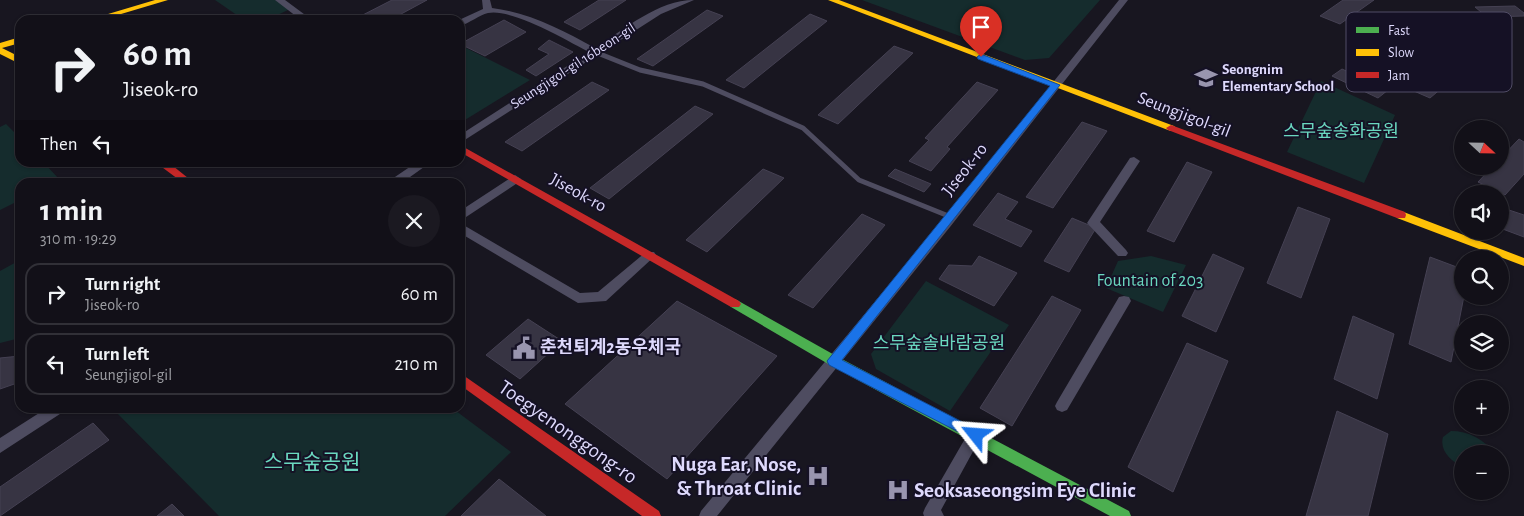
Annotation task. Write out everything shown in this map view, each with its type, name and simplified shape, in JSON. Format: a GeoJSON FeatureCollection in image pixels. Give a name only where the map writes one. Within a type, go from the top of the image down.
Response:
{"type":"FeatureCollection","features":[{"type":"Feature","properties":{"kind":"street"},"geometry":{"type":"LineString","coordinates":[[110,15],[164,0]]}},
{"type":"Feature","properties":{"kind":"street"},"geometry":{"type":"LineString","coordinates":[[279,0],[300,15]]}},
{"type":"Feature","properties":{"kind":"street"},"geometry":{"type":"LineString","coordinates":[[486,0],[488,10]]}},
{"type":"Feature","properties":{"kind":"street","name":"Seungjigol-gil 16beon-gil"},"geometry":{"type":"LineString","coordinates":[[465,137],[658,12],[690,0]]}},
{"type":"Feature","properties":{"kind":"street","name":"Seungjigol-gil"},"geometry":{"type":"LineString","coordinates":[[832,0],[1524,262]]}},
{"type":"Feature","properties":{"kind":"street","name":"Jiseok-ro"},"geometry":{"type":"LineString","coordinates":[[707,516],[951,217],[1124,0]]}},
{"type":"Feature","properties":{"kind":"street"},"geometry":{"type":"LineString","coordinates":[[465,21],[488,10],[510,11],[557,30],[595,52]]}},
{"type":"Feature","properties":{"kind":"street"},"geometry":{"type":"LineString","coordinates":[[0,46],[15,42]]}},
{"type":"Feature","properties":{"kind":"street"},"geometry":{"type":"LineString","coordinates":[[0,50],[15,58]]}},
{"type":"Feature","properties":{"kind":"street","name":"Jiseok-ro"},"geometry":{"type":"LineString","coordinates":[[465,151],[834,361]]}},
{"type":"Feature","properties":{"kind":"street"},"geometry":{"type":"LineString","coordinates":[[1122,253],[1093,223],[1134,161]]}},
{"type":"Feature","properties":{"kind":"street"},"geometry":{"type":"LineString","coordinates":[[167,167],[182,178]]}},
{"type":"Feature","properties":{"kind":"street"},"geometry":{"type":"LineString","coordinates":[[402,178],[418,167]]}},
{"type":"Feature","properties":{"kind":"street"},"geometry":{"type":"LineString","coordinates":[[465,214],[515,178]]}},
{"type":"Feature","properties":{"kind":"street"},"geometry":{"type":"LineString","coordinates":[[465,230],[578,298],[601,297],[650,255]]}},
{"type":"Feature","properties":{"kind":"street"},"geometry":{"type":"LineString","coordinates":[[1062,406],[1124,301]]}},
{"type":"Feature","properties":{"kind":"street"},"geometry":{"type":"LineString","coordinates":[[834,361],[976,435],[1124,516]]}},
{"type":"Feature","properties":{"kind":"street","name":"Toegyenonggong-ro"},"geometry":{"type":"LineString","coordinates":[[465,382],[654,516]]}},
{"type":"Feature","properties":{"kind":"street"},"geometry":{"type":"LineString","coordinates":[[0,446],[50,413]]}},
{"type":"Feature","properties":{"kind":"street"},"geometry":{"type":"LineString","coordinates":[[936,516],[931,513],[976,435]]}},
{"type":"Feature","properties":{"kind":"lane"},"geometry":{"type":"LineString","coordinates":[[595,52],[640,70],[703,84],[795,124],[803,128],[859,180],[951,217]]}},
{"type":"Feature","properties":{"kind":"green space"},"geometry":{"type":"Polygon","coordinates":[[[215,0],[279,0],[290,9],[277,15],[237,15],[215,0]]]}},
{"type":"Feature","properties":{"kind":"green space"},"geometry":{"type":"Polygon","coordinates":[[[862,0],[1100,0],[1049,58],[1025,60],[862,0]]]}},
{"type":"Feature","properties":{"kind":"green space"},"geometry":{"type":"Polygon","coordinates":[[[465,48],[530,80],[465,120],[465,48]]]}},
{"type":"Feature","properties":{"kind":"green space","name":"스무숲송화공원"},"geometry":{"type":"Polygon","coordinates":[[[1321,81],[1395,115],[1364,183],[1287,152],[1321,81]]]}},
{"type":"Feature","properties":{"kind":"green space"},"geometry":{"type":"Polygon","coordinates":[[[6,124],[15,133],[15,167],[48,167],[58,178],[15,178],[15,202],[0,210],[0,127],[6,124]]]}},
{"type":"Feature","properties":{"kind":"green space","name":"Fountain of 203"},"geometry":{"type":"Polygon","coordinates":[[[1151,256],[1186,265],[1163,312],[1106,288],[1118,261],[1151,256]]]}},
{"type":"Feature","properties":{"kind":"green space"},"geometry":{"type":"Polygon","coordinates":[[[15,263],[15,339],[0,343],[0,271],[15,263]]]}},
{"type":"Feature","properties":{"kind":"green space","name":"스무숲솔바람공원"},"geometry":{"type":"Polygon","coordinates":[[[926,281],[1009,325],[950,411],[876,369],[871,354],[926,281]]]}},
{"type":"Feature","properties":{"kind":"green space","name":"스무숲공원"},"geometry":{"type":"Polygon","coordinates":[[[117,413],[459,413],[511,452],[445,516],[219,516],[117,413]]]}},
{"type":"Feature","properties":{"kind":"green space"},"geometry":{"type":"Polygon","coordinates":[[[1451,431],[1454,431],[1454,435],[1472,435],[1487,445],[1454,445],[1454,461],[1443,447],[1443,437],[1451,431]]]}},
{"type":"Feature","properties":{"kind":"building"},"geometry":{"type":"Polygon","coordinates":[[[392,0],[427,0],[399,15],[363,15],[392,0]]]}},
{"type":"Feature","properties":{"kind":"building"},"geometry":{"type":"Polygon","coordinates":[[[599,0],[626,0],[580,30],[564,22],[599,0]]]}},
{"type":"Feature","properties":{"kind":"building"},"geometry":{"type":"Polygon","coordinates":[[[1343,0],[1374,0],[1357,12],[1346,12],[1346,20],[1340,24],[1320,16],[1343,0]]]}},
{"type":"Feature","properties":{"kind":"building"},"geometry":{"type":"Polygon","coordinates":[[[1515,6],[1524,13],[1524,16],[1512,16],[1512,12],[1481,12],[1475,7],[1515,6]]]}},
{"type":"Feature","properties":{"kind":"building"},"geometry":{"type":"Polygon","coordinates":[[[707,10],[723,16],[653,66],[637,59],[707,10]]]}},
{"type":"Feature","properties":{"kind":"building"},"geometry":{"type":"Polygon","coordinates":[[[810,14],[827,21],[744,88],[726,80],[810,14]]]}},
{"type":"Feature","properties":{"kind":"building"},"geometry":{"type":"Polygon","coordinates":[[[504,20],[526,32],[485,56],[465,46],[465,41],[504,20]]]}},
{"type":"Feature","properties":{"kind":"building"},"geometry":{"type":"Polygon","coordinates":[[[549,40],[573,52],[536,76],[526,70],[549,54],[538,49],[549,40]]]}},
{"type":"Feature","properties":{"kind":"building"},"geometry":{"type":"Polygon","coordinates":[[[894,46],[913,53],[838,124],[818,115],[894,46]]]}},
{"type":"Feature","properties":{"kind":"building"},"geometry":{"type":"Polygon","coordinates":[[[1342,69],[1346,71],[1346,83],[1332,76],[1342,69]]]}},
{"type":"Feature","properties":{"kind":"building"},"geometry":{"type":"Polygon","coordinates":[[[592,82],[609,90],[522,151],[505,142],[592,82]]]}},
{"type":"Feature","properties":{"kind":"building"},"geometry":{"type":"Polygon","coordinates":[[[977,82],[998,90],[947,147],[950,149],[931,171],[909,161],[929,140],[925,138],[977,82]]]}},
{"type":"Feature","properties":{"kind":"building"},"geometry":{"type":"Polygon","coordinates":[[[1365,92],[1386,92],[1378,98],[1365,92]]]}},
{"type":"Feature","properties":{"kind":"building"},"geometry":{"type":"Polygon","coordinates":[[[1416,92],[1437,92],[1430,98],[1416,92]]]}},
{"type":"Feature","properties":{"kind":"building"},"geometry":{"type":"Polygon","coordinates":[[[695,106],[713,114],[609,199],[590,188],[695,106]]]}},
{"type":"Feature","properties":{"kind":"building"},"geometry":{"type":"Polygon","coordinates":[[[1082,122],[1107,131],[1053,208],[1026,197],[1082,122]]]}},
{"type":"Feature","properties":{"kind":"building"},"geometry":{"type":"Polygon","coordinates":[[[1519,139],[1524,142],[1524,174],[1509,191],[1509,185],[1484,185],[1478,182],[1485,175],[1509,175],[1509,150],[1519,139]]]}},
{"type":"Feature","properties":{"kind":"building"},"geometry":{"type":"Polygon","coordinates":[[[1187,162],[1212,172],[1174,242],[1147,231],[1187,162]]]}},
{"type":"Feature","properties":{"kind":"building"},"geometry":{"type":"Polygon","coordinates":[[[763,169],[784,178],[707,252],[686,240],[763,169]]]}},
{"type":"Feature","properties":{"kind":"building"},"geometry":{"type":"Polygon","coordinates":[[[895,169],[931,184],[924,192],[888,176],[895,169]]]}},
{"type":"Feature","properties":{"kind":"building"},"geometry":{"type":"Polygon","coordinates":[[[998,193],[1018,202],[1005,219],[1032,231],[1021,247],[973,225],[998,193]]]}},
{"type":"Feature","properties":{"kind":"building"},"geometry":{"type":"Polygon","coordinates":[[[1298,207],[1330,219],[1301,298],[1267,283],[1298,207]]]}},
{"type":"Feature","properties":{"kind":"building"},"geometry":{"type":"Polygon","coordinates":[[[1509,210],[1524,215],[1524,237],[1509,231],[1509,210]]]}},
{"type":"Feature","properties":{"kind":"building"},"geometry":{"type":"Polygon","coordinates":[[[862,214],[885,225],[813,308],[788,295],[862,214]]]}},
{"type":"Feature","properties":{"kind":"building"},"geometry":{"type":"Polygon","coordinates":[[[1072,218],[1096,228],[1069,272],[1044,261],[1072,218]]]}},
{"type":"Feature","properties":{"kind":"building"},"geometry":{"type":"Polygon","coordinates":[[[1213,254],[1244,268],[1216,332],[1182,316],[1213,254]]]}},
{"type":"Feature","properties":{"kind":"building"},"geometry":{"type":"Polygon","coordinates":[[[979,256],[1017,273],[994,306],[939,279],[949,265],[972,266],[979,256]]]}},
{"type":"Feature","properties":{"kind":"building"},"geometry":{"type":"Polygon","coordinates":[[[1430,257],[1454,266],[1454,305],[1462,305],[1460,315],[1454,315],[1454,347],[1451,362],[1409,344],[1430,257]]]}},
{"type":"Feature","properties":{"kind":"building"},"geometry":{"type":"Polygon","coordinates":[[[1052,296],[1081,310],[1012,426],[980,408],[1052,296]]]}},
{"type":"Feature","properties":{"kind":"building"},"geometry":{"type":"Polygon","coordinates":[[[677,301],[777,356],[667,479],[565,404],[677,301]]]}},
{"type":"Feature","properties":{"kind":"building"},"geometry":{"type":"Polygon","coordinates":[[[1353,316],[1394,334],[1377,399],[1334,379],[1353,316]]]}},
{"type":"Feature","properties":{"kind":"building","name":"춘천퇴계2동우체국"},"geometry":{"type":"Polygon","coordinates":[[[528,319],[562,341],[520,379],[486,355],[528,319]]]}},
{"type":"Feature","properties":{"kind":"building"},"geometry":{"type":"Polygon","coordinates":[[[1187,343],[1228,361],[1173,492],[1128,467],[1187,343]]]}},
{"type":"Feature","properties":{"kind":"building"},"geometry":{"type":"Polygon","coordinates":[[[15,356],[15,384],[0,389],[0,358],[15,356]]]}},
{"type":"Feature","properties":{"kind":"building"},"geometry":{"type":"Polygon","coordinates":[[[1337,411],[1388,434],[1368,516],[1306,516],[1337,411]]]}},
{"type":"Feature","properties":{"kind":"building"},"geometry":{"type":"Polygon","coordinates":[[[93,423],[109,440],[0,516],[0,487],[93,423]]]}},
{"type":"Feature","properties":{"kind":"building"},"geometry":{"type":"Polygon","coordinates":[[[499,479],[546,516],[461,516],[499,479]]]}},
{"type":"Feature","properties":{"kind":"building"},"geometry":{"type":"Polygon","coordinates":[[[172,504],[184,516],[157,516],[172,504]]]}},
{"type":"Feature","properties":{"kind":"traffic: fast"},"geometry":{"type":"LineString","coordinates":[[735,304],[834,361],[1124,516]]}},
{"type":"Feature","properties":{"kind":"traffic: slow"},"geometry":{"type":"LineString","coordinates":[[110,15],[164,0]]}},
{"type":"Feature","properties":{"kind":"traffic: slow"},"geometry":{"type":"LineString","coordinates":[[832,0],[1171,128]]}},
{"type":"Feature","properties":{"kind":"traffic: slow"},"geometry":{"type":"LineString","coordinates":[[0,46],[15,42]]}},
{"type":"Feature","properties":{"kind":"traffic: slow"},"geometry":{"type":"LineString","coordinates":[[0,50],[15,58]]}},
{"type":"Feature","properties":{"kind":"traffic: slow"},"geometry":{"type":"LineString","coordinates":[[1401,215],[1524,262]]}},
{"type":"Feature","properties":{"kind":"traffic: jam"},"geometry":{"type":"LineString","coordinates":[[1171,128],[1401,215]]}},
{"type":"Feature","properties":{"kind":"traffic: jam"},"geometry":{"type":"LineString","coordinates":[[465,151],[735,304]]}},
{"type":"Feature","properties":{"kind":"traffic: jam"},"geometry":{"type":"LineString","coordinates":[[167,167],[182,178]]}},
{"type":"Feature","properties":{"kind":"traffic: jam"},"geometry":{"type":"LineString","coordinates":[[465,382],[654,516]]}},
{"type":"Feature","properties":{"kind":"place","name":"Seongnim Elementary School"},"geometry":{"type":"Point","coordinates":[1206,78]}},
{"type":"Feature","properties":{"kind":"place","name":"춘천퇴계2동우체국"},"geometry":{"type":"Point","coordinates":[524,348]}},
{"type":"Feature","properties":{"kind":"place","name":"Nuga Ear, Nose, & Throat Clinic"},"geometry":{"type":"Point","coordinates":[818,476]}},
{"type":"Feature","properties":{"kind":"place","name":"Seoksaseongsim Eye Clinic"},"geometry":{"type":"Point","coordinates":[898,490]}},
{"type":"Feature","properties":{"kind":"route"},"geometry":{"type":"LineString","coordinates":[[976,435],[834,361],[1056,85],[981,57]]}}]}
